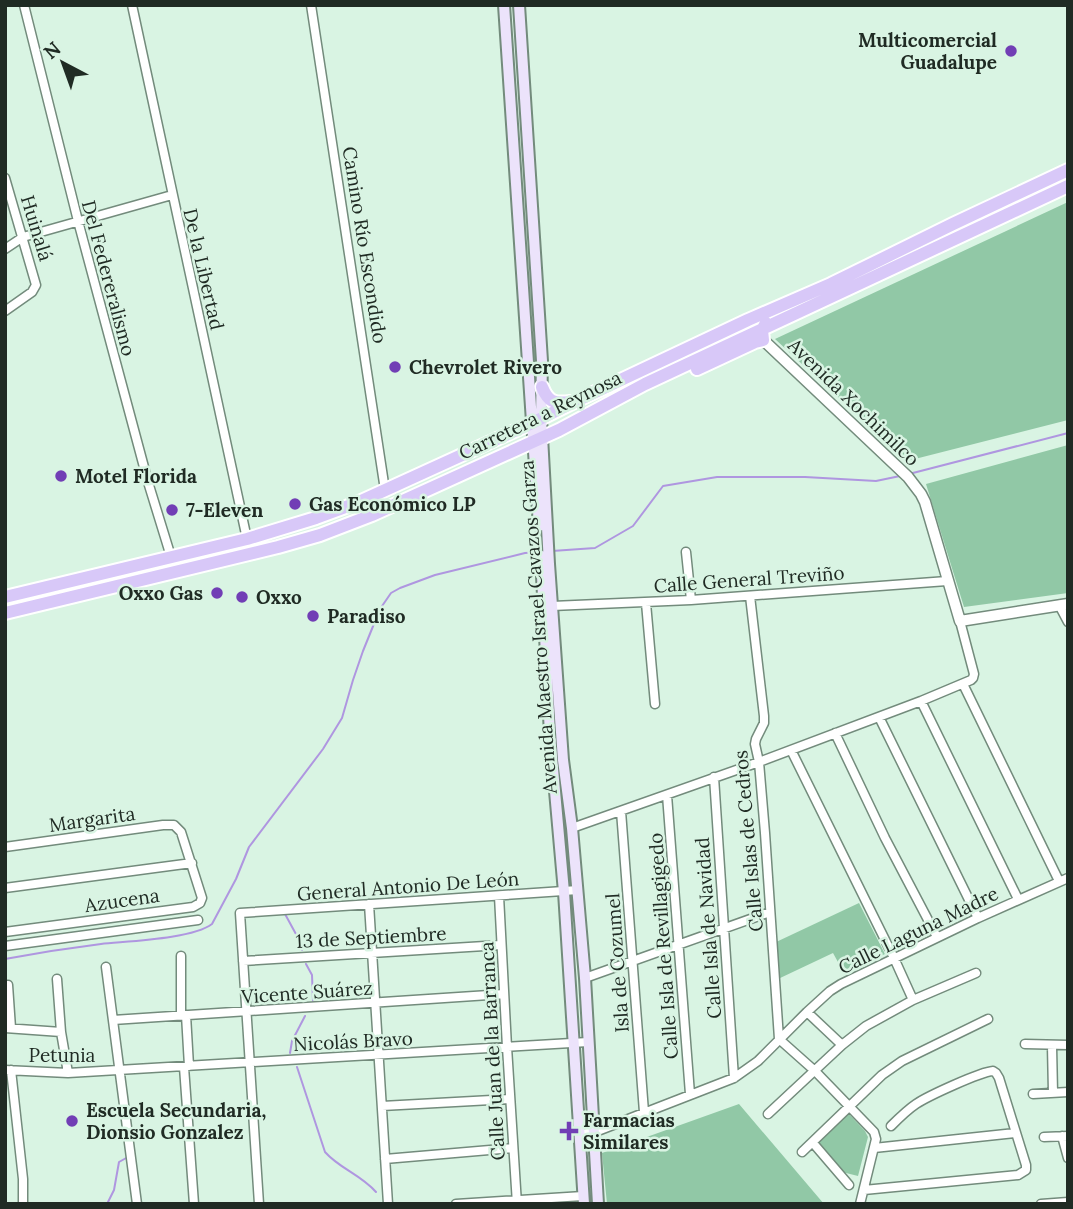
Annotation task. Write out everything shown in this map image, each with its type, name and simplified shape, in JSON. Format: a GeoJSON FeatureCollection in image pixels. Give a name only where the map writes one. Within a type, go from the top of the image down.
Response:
{"type":"FeatureCollection","features":[{"type":"Feature","properties":{"kind":"main road","name":"Avenida Maestro Israel Cavazos Garza"},"geometry":{"type":"LineString","coordinates":[[504,5],[538,440],[550,735],[565,892],[584,1200]]}},
{"type":"Feature","properties":{"kind":"main road","name":"Avenida Maestro Israel Cavazos Garza"},"geometry":{"type":"LineString","coordinates":[[519,5],[542,361],[542,387],[536,421]]}},
{"type":"Feature","properties":{"kind":"main road","name":"Carretera a Reynosa"},"geometry":{"type":"LineString","coordinates":[[5,597],[247,539],[316,518],[496,440],[1068,170]]}},
{"type":"Feature","properties":{"kind":"main road"},"geometry":{"type":"LineString","coordinates":[[760,334],[1068,186]]}},
{"type":"Feature","properties":{"kind":"main road"},"geometry":{"type":"LineString","coordinates":[[760,334],[769,321],[823,293],[831,284]]}},
{"type":"Feature","properties":{"kind":"main road","name":"Carretera a Reynosa"},"geometry":{"type":"LineString","coordinates":[[5,613],[313,537],[372,515],[538,440],[645,384],[649,387],[659,386],[755,342],[760,334]]}},
{"type":"Feature","properties":{"kind":"main road"},"geometry":{"type":"LineString","coordinates":[[542,387],[545,396],[552,401],[574,402]]}},
{"type":"Feature","properties":{"kind":"main road"},"geometry":{"type":"LineString","coordinates":[[372,515],[372,506],[377,501],[481,451],[496,440]]}},
{"type":"Feature","properties":{"kind":"main road","name":"Avenida Maestro Israel Cavazos Garza"},"geometry":{"type":"LineString","coordinates":[[545,563],[552,606],[563,760],[578,890],[597,1204]]}},
{"type":"Feature","properties":{"kind":"street","name":"Del Federeralismo"},"geometry":{"type":"LineString","coordinates":[[23,5],[148,482],[176,572]]}},
{"type":"Feature","properties":{"kind":"street","name":"De la Libertad"},"geometry":{"type":"LineString","coordinates":[[132,5],[247,539]]}},
{"type":"Feature","properties":{"kind":"street","name":"Camino Río Escondido"},"geometry":{"type":"LineString","coordinates":[[312,5],[385,490]]}},
{"type":"Feature","properties":{"kind":"street","name":"Huinalá"},"geometry":{"type":"LineString","coordinates":[[5,310],[36,288],[6,184]]}},
{"type":"Feature","properties":{"kind":"street"},"geometry":{"type":"LineString","coordinates":[[5,248],[23,237],[172,195]]}},
{"type":"Feature","properties":{"kind":"street","name":"Avenida Xochimilco"},"geometry":{"type":"LineString","coordinates":[[744,322],[760,334],[917,488],[925,502],[974,676],[963,684]]}},
{"type":"Feature","properties":{"kind":"street"},"geometry":{"type":"LineString","coordinates":[[686,552],[691,600]]}},
{"type":"Feature","properties":{"kind":"street","name":"Calle General Treviño"},"geometry":{"type":"LineString","coordinates":[[552,606],[646,603],[947,581]]}},
{"type":"Feature","properties":{"kind":"street","name":"Calle Islas de Cedros"},"geometry":{"type":"LineString","coordinates":[[750,596],[764,716],[764,723],[756,739],[779,1039]]}},
{"type":"Feature","properties":{"kind":"street"},"geometry":{"type":"LineString","coordinates":[[646,603],[655,704]]}},
{"type":"Feature","properties":{"kind":"street"},"geometry":{"type":"LineString","coordinates":[[960,621],[1063,605],[1068,622]]}},
{"type":"Feature","properties":{"kind":"street"},"geometry":{"type":"LineString","coordinates":[[572,828],[759,762],[963,684],[1063,879]]}},
{"type":"Feature","properties":{"kind":"street"},"geometry":{"type":"LineString","coordinates":[[921,701],[1018,899]]}},
{"type":"Feature","properties":{"kind":"street"},"geometry":{"type":"LineString","coordinates":[[878,717],[978,918]]}},
{"type":"Feature","properties":{"kind":"street"},"geometry":{"type":"LineString","coordinates":[[835,733],[937,937]]}},
{"type":"Feature","properties":{"kind":"street"},"geometry":{"type":"LineString","coordinates":[[790,750],[913,1000]]}},
{"type":"Feature","properties":{"kind":"street","name":"Calle Isla de Navidad"},"geometry":{"type":"LineString","coordinates":[[714,777],[734,1078]]}},
{"type":"Feature","properties":{"kind":"street","name":"Calle Isla de Revillagigedo"},"geometry":{"type":"LineString","coordinates":[[667,795],[690,1094]]}},
{"type":"Feature","properties":{"kind":"street","name":"Isla de Cozumel"},"geometry":{"type":"LineString","coordinates":[[621,811],[644,1112]]}},
{"type":"Feature","properties":{"kind":"street","name":"Margarita"},"geometry":{"type":"LineString","coordinates":[[5,847],[163,825],[174,825],[181,832]]}},
{"type":"Feature","properties":{"kind":"street","name":"Azucena"},"geometry":{"type":"LineString","coordinates":[[5,932],[196,906],[201,901],[181,832]]}},
{"type":"Feature","properties":{"kind":"street","name":"Azucena"},"geometry":{"type":"LineString","coordinates":[[5,888],[192,863]]}},
{"type":"Feature","properties":{"kind":"street","name":"Calle Laguna Madre"},"geometry":{"type":"LineString","coordinates":[[579,1134],[594,1132],[734,1078],[758,1061],[830,990],[1063,879]]}},
{"type":"Feature","properties":{"kind":"street","name":"General Antonio De León"},"geometry":{"type":"LineString","coordinates":[[243,961],[240,913],[578,890]]}},
{"type":"Feature","properties":{"kind":"street","name":"Calle Juan de la Barranca"},"geometry":{"type":"LineString","coordinates":[[499,896],[517,1202]]}},
{"type":"Feature","properties":{"kind":"street"},"geometry":{"type":"LineString","coordinates":[[369,904],[388,1204]]}},
{"type":"Feature","properties":{"kind":"street"},"geometry":{"type":"LineString","coordinates":[[172,910],[173,923]]}},
{"type":"Feature","properties":{"kind":"street"},"geometry":{"type":"LineString","coordinates":[[585,978],[770,912]]}},
{"type":"Feature","properties":{"kind":"street"},"geometry":{"type":"LineString","coordinates":[[5,946],[198,920]]}},
{"type":"Feature","properties":{"kind":"street","name":"13 de Septiembre"},"geometry":{"type":"LineString","coordinates":[[243,961],[501,946]]}},
{"type":"Feature","properties":{"kind":"street"},"geometry":{"type":"LineString","coordinates":[[181,956],[194,1204]]}},
{"type":"Feature","properties":{"kind":"street"},"geometry":{"type":"LineString","coordinates":[[243,961],[259,1204]]}},
{"type":"Feature","properties":{"kind":"street"},"geometry":{"type":"LineString","coordinates":[[106,967],[137,1204]]}},
{"type":"Feature","properties":{"kind":"street"},"geometry":{"type":"LineString","coordinates":[[768,1114],[866,1026],[913,1000],[976,973]]}},
{"type":"Feature","properties":{"kind":"street"},"geometry":{"type":"LineString","coordinates":[[57,979],[61,1032],[68,1073]]}},
{"type":"Feature","properties":{"kind":"street"},"geometry":{"type":"LineString","coordinates":[[8,985],[8,1028],[61,1032]]}},
{"type":"Feature","properties":{"kind":"street","name":"Vicente Suárez"},"geometry":{"type":"LineString","coordinates":[[113,1020],[504,994]]}},
{"type":"Feature","properties":{"kind":"street"},"geometry":{"type":"LineString","coordinates":[[807,1012],[842,1045]]}},
{"type":"Feature","properties":{"kind":"street"},"geometry":{"type":"LineString","coordinates":[[802,1152],[882,1075],[902,1061],[988,1019]]}},
{"type":"Feature","properties":{"kind":"street"},"geometry":{"type":"LineString","coordinates":[[779,1039],[815,1071],[876,1136],[860,1204]]}},
{"type":"Feature","properties":{"kind":"street","name":"Nicolás Bravo"},"geometry":{"type":"LineString","coordinates":[[120,1070],[588,1042]]}},
{"type":"Feature","properties":{"kind":"street"},"geometry":{"type":"LineString","coordinates":[[1026,1044],[1068,1045]]}},
{"type":"Feature","properties":{"kind":"street"},"geometry":{"type":"LineString","coordinates":[[1052,1046],[1052,1093]]}},
{"type":"Feature","properties":{"kind":"street"},"geometry":{"type":"LineString","coordinates":[[8,1070],[23,1179],[23,1204]]}},
{"type":"Feature","properties":{"kind":"street","name":"Petunia"},"geometry":{"type":"LineString","coordinates":[[8,1070],[68,1073],[120,1070]]}},
{"type":"Feature","properties":{"kind":"street"},"geometry":{"type":"LineString","coordinates":[[864,1190],[1018,1175],[1026,1170],[996,1073],[988,1071],[919,1102],[891,1126]]}},
{"type":"Feature","properties":{"kind":"street"},"geometry":{"type":"LineString","coordinates":[[1033,1094],[1068,1092]]}},
{"type":"Feature","properties":{"kind":"street"},"geometry":{"type":"LineString","coordinates":[[382,1106],[510,1099]]}},
{"type":"Feature","properties":{"kind":"street"},"geometry":{"type":"LineString","coordinates":[[874,1148],[1016,1133]]}},
{"type":"Feature","properties":{"kind":"street"},"geometry":{"type":"LineString","coordinates":[[1044,1137],[1065,1136],[1068,1158]]}},
{"type":"Feature","properties":{"kind":"street"},"geometry":{"type":"LineString","coordinates":[[813,1143],[849,1185]]}},
{"type":"Feature","properties":{"kind":"street"},"geometry":{"type":"LineString","coordinates":[[385,1159],[513,1148]]}},
{"type":"Feature","properties":{"kind":"street"},"geometry":{"type":"LineString","coordinates":[[456,1204],[584,1200]]}},
{"type":"Feature","properties":{"kind":"street"},"geometry":{"type":"LineString","coordinates":[[1041,1204],[1068,1202]]}},
{"type":"Feature","properties":{"kind":"green space"},"geometry":{"type":"Polygon","coordinates":[[[1068,202],[1068,420],[907,461],[775,339],[1068,202]]]}},
{"type":"Feature","properties":{"kind":"green space"},"geometry":{"type":"Polygon","coordinates":[[[1068,445],[1068,593],[964,607],[926,484],[1068,445]]]}},
{"type":"Feature","properties":{"kind":"green space"},"geometry":{"type":"Polygon","coordinates":[[[859,903],[885,954],[844,973],[833,953],[778,979],[774,943],[859,903]]]}},
{"type":"Feature","properties":{"kind":"green space"},"geometry":{"type":"Polygon","coordinates":[[[739,1104],[824,1204],[607,1204],[602,1153],[739,1104]]]}},
{"type":"Feature","properties":{"kind":"green space"},"geometry":{"type":"Polygon","coordinates":[[[848,1113],[868,1137],[858,1176],[842,1172],[817,1143],[848,1113]]]}},
{"type":"Feature","properties":{"kind":"waterway"},"geometry":{"type":"LineString","coordinates":[[909,474],[1068,433]]}},
{"type":"Feature","properties":{"kind":"waterway"},"geometry":{"type":"LineString","coordinates":[[552,551],[595,548],[633,526],[663,486],[717,477],[805,477],[876,481],[900,476]]}},
{"type":"Feature","properties":{"kind":"waterway"},"geometry":{"type":"LineString","coordinates":[[5,959],[175,936],[212,924],[236,879],[249,847],[323,749],[342,718],[363,651],[380,609],[391,593],[435,575],[525,553],[540,552]]}},
{"type":"Feature","properties":{"kind":"waterway"},"geometry":{"type":"LineString","coordinates":[[285,914],[302,950]]}},
{"type":"Feature","properties":{"kind":"waterway"},"geometry":{"type":"LineString","coordinates":[[306,964],[312,975],[313,1001]]}},
{"type":"Feature","properties":{"kind":"waterway"},"geometry":{"type":"LineString","coordinates":[[290,1053],[292,1041],[305,1016]]}},
{"type":"Feature","properties":{"kind":"waterway"},"geometry":{"type":"LineString","coordinates":[[297,1067],[325,1152],[376,1192]]}},
{"type":"Feature","properties":{"kind":"waterway"},"geometry":{"type":"LineString","coordinates":[[107,1204],[114,1190],[119,1162],[128,1157]]}},
{"type":"Feature","properties":{"kind":"place","name":"Multicomercial Guadalupe"},"geometry":{"type":"Point","coordinates":[1011,51]}},
{"type":"Feature","properties":{"kind":"place","name":"Chevrolet Rivero"},"geometry":{"type":"Point","coordinates":[395,367]}},
{"type":"Feature","properties":{"kind":"place","name":"Motel Florida"},"geometry":{"type":"Point","coordinates":[61,476]}},
{"type":"Feature","properties":{"kind":"place","name":"Gas Económico LP"},"geometry":{"type":"Point","coordinates":[295,504]}},
{"type":"Feature","properties":{"kind":"place","name":"7-Eleven"},"geometry":{"type":"Point","coordinates":[172,510]}},
{"type":"Feature","properties":{"kind":"place","name":"Oxxo Gas"},"geometry":{"type":"Point","coordinates":[217,593]}},
{"type":"Feature","properties":{"kind":"place","name":"Oxxo"},"geometry":{"type":"Point","coordinates":[242,597]}},
{"type":"Feature","properties":{"kind":"place","name":"Paradiso"},"geometry":{"type":"Point","coordinates":[313,616]}},
{"type":"Feature","properties":{"kind":"place","name":"Escuela Secundaria, Dionsio Gonzalez"},"geometry":{"type":"Point","coordinates":[72,1121]}},
{"type":"Feature","properties":{"kind":"place","name":"Farmacias Similares"},"geometry":{"type":"Point","coordinates":[569,1131]}}]}
